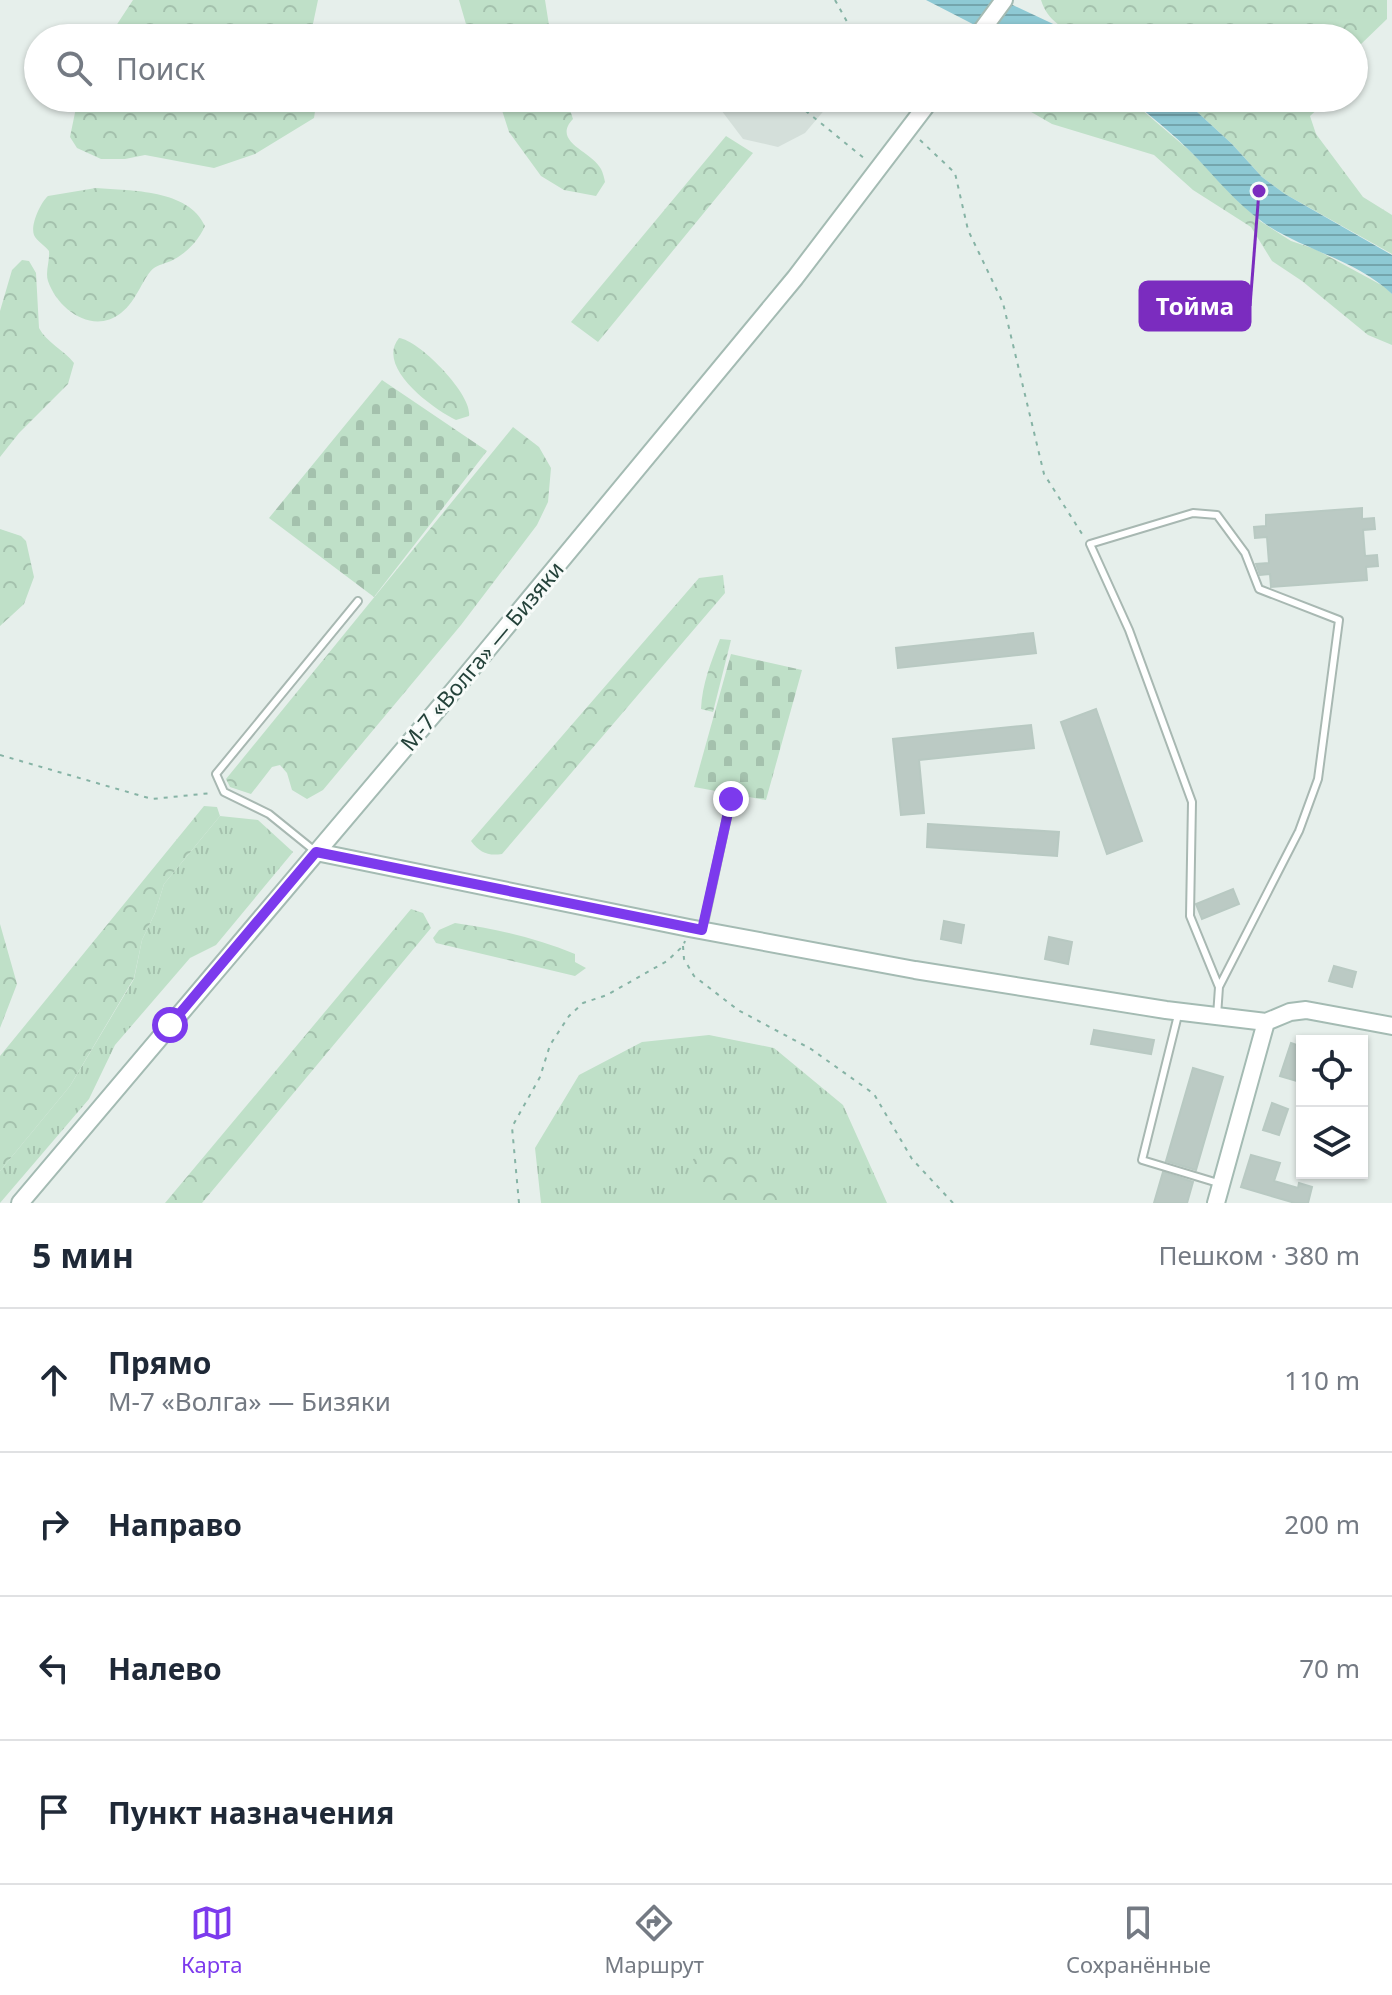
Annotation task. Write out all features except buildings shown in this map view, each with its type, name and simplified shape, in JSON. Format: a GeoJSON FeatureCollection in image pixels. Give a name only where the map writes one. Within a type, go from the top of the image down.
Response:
{"type":"FeatureCollection","features":[{"type":"Feature","properties":{"kind":"main road"},"geometry":{"type":"LineString","coordinates":[[986,24],[1004,0]]}},
{"type":"Feature","properties":{"kind":"main road","name":"М-7 «Волга» — Бизяки"},"geometry":{"type":"LineString","coordinates":[[20,1203],[454,690],[776,302],[922,112]]}},
{"type":"Feature","properties":{"kind":"main road"},"geometry":{"type":"LineString","coordinates":[[316,852],[915,970],[1179,1012],[1266,1022],[1290,1012],[1306,1010],[1392,1026]]}},
{"type":"Feature","properties":{"kind":"main road"},"geometry":{"type":"LineString","coordinates":[[1216,1203],[1266,1022]]}},
{"type":"Feature","properties":{"kind":"lane"},"geometry":{"type":"LineString","coordinates":[[1217,1016],[1219,987],[1299,831],[1318,779],[1339,620],[1259,589],[1245,553],[1217,515],[1193,513],[1090,544],[1129,630],[1192,802],[1190,916],[1219,987]]}},
{"type":"Feature","properties":{"kind":"lane"},"geometry":{"type":"LineString","coordinates":[[316,852],[269,814],[224,792],[216,774],[358,601]]}},
{"type":"Feature","properties":{"kind":"lane"},"geometry":{"type":"LineString","coordinates":[[696,929],[731,799]]}},
{"type":"Feature","properties":{"kind":"lane"},"geometry":{"type":"LineString","coordinates":[[1179,1012],[1142,1160],[1222,1184]]}},
{"type":"Feature","properties":{"kind":"path"},"geometry":{"type":"LineString","coordinates":[[835,0],[848,24]]}},
{"type":"Feature","properties":{"kind":"path"},"geometry":{"type":"LineString","coordinates":[[807,112],[878,170]]}},
{"type":"Feature","properties":{"kind":"path"},"geometry":{"type":"LineString","coordinates":[[897,112],[908,131],[955,173],[968,230],[1003,303],[1044,474],[1090,544]]}},
{"type":"Feature","properties":{"kind":"path"},"geometry":{"type":"LineString","coordinates":[[0,755],[152,799],[224,792]]}},
{"type":"Feature","properties":{"kind":"path"},"geometry":{"type":"LineString","coordinates":[[519,1203],[512,1127],[540,1077],[550,1045],[569,1016],[583,1003],[607,995],[667,961],[696,929]]}},
{"type":"Feature","properties":{"kind":"path"},"geometry":{"type":"LineString","coordinates":[[683,946],[684,959],[694,976],[738,1010],[811,1049],[874,1094],[912,1159],[953,1203]]}},
{"type":"Feature","properties":{"kind":"shaded area"},"geometry":{"type":"Polygon","coordinates":[[[723,112],[823,112],[805,133],[778,147],[743,139],[723,112]]]}},
{"type":"Feature","properties":{"kind":"green space"},"geometry":{"type":"Polygon","coordinates":[[[133,0],[318,0],[313,24],[117,24],[133,0]]]}},
{"type":"Feature","properties":{"kind":"green space"},"geometry":{"type":"Polygon","coordinates":[[[459,0],[545,0],[549,24],[466,24],[459,0]]]}},
{"type":"Feature","properties":{"kind":"green space"},"geometry":{"type":"Polygon","coordinates":[[[1041,0],[1387,0],[1387,19],[1368,37],[1368,24],[1059,24],[1041,0]]]}},
{"type":"Feature","properties":{"kind":"green space"},"geometry":{"type":"Polygon","coordinates":[[[75,112],[315,112],[314,118],[255,154],[214,168],[145,155],[101,159],[77,148],[70,137],[75,112]]]}},
{"type":"Feature","properties":{"kind":"green space"},"geometry":{"type":"Polygon","coordinates":[[[503,112],[571,112],[573,119],[567,134],[575,146],[601,169],[605,182],[596,196],[564,190],[541,176],[509,132],[503,112]]]}},
{"type":"Feature","properties":{"kind":"green space"},"geometry":{"type":"Polygon","coordinates":[[[1031,112],[1144,112],[1190,151],[1260,221],[1291,241],[1315,249],[1385,287],[1392,294],[1392,345],[1368,335],[1302,281],[1272,261],[1251,227],[1193,190],[1154,155],[1052,124],[1031,112]]]}},
{"type":"Feature","properties":{"kind":"green space"},"geometry":{"type":"Polygon","coordinates":[[[1197,112],[1314,112],[1310,116],[1316,134],[1363,197],[1392,215],[1392,254],[1285,194],[1262,177],[1197,112]]]}},
{"type":"Feature","properties":{"kind":"green space"},"geometry":{"type":"Polygon","coordinates":[[[726,136],[753,153],[598,342],[571,322],[726,136]]]}},
{"type":"Feature","properties":{"kind":"green space"},"geometry":{"type":"Polygon","coordinates":[[[96,188],[158,194],[173,199],[197,214],[205,226],[187,250],[150,271],[132,302],[121,313],[99,321],[88,320],[68,310],[53,292],[47,278],[49,251],[33,231],[37,214],[48,196],[96,188]]]}},
{"type":"Feature","properties":{"kind":"green space"},"geometry":{"type":"Polygon","coordinates":[[[22,260],[29,261],[36,273],[39,328],[74,363],[68,384],[19,433],[0,457],[0,311],[12,270],[22,260]]]}},
{"type":"Feature","properties":{"kind":"green space"},"geometry":{"type":"Polygon","coordinates":[[[399,338],[419,348],[443,370],[463,395],[469,416],[456,420],[434,407],[410,386],[395,362],[394,349],[399,338]]]}},
{"type":"Feature","properties":{"kind":"green space"},"geometry":{"type":"Polygon","coordinates":[[[382,380],[487,451],[374,597],[269,518],[382,380]]]}},
{"type":"Feature","properties":{"kind":"green space"},"geometry":{"type":"Polygon","coordinates":[[[513,427],[539,447],[551,468],[548,502],[537,525],[461,625],[323,790],[307,799],[292,790],[287,773],[280,765],[272,767],[251,794],[230,787],[226,779],[513,427]]]}},
{"type":"Feature","properties":{"kind":"green space"},"geometry":{"type":"Polygon","coordinates":[[[0,529],[21,536],[26,541],[34,577],[24,604],[0,626],[0,529]]]}},
{"type":"Feature","properties":{"kind":"green space"},"geometry":{"type":"Polygon","coordinates":[[[723,575],[725,593],[502,854],[481,851],[471,841],[699,578],[723,575]]]}},
{"type":"Feature","properties":{"kind":"green space"},"geometry":{"type":"Polygon","coordinates":[[[720,639],[731,640],[713,712],[701,709],[708,673],[720,639]]]}},
{"type":"Feature","properties":{"kind":"green space"},"geometry":{"type":"Polygon","coordinates":[[[731,654],[802,670],[766,800],[694,787],[731,654]]]}},
{"type":"Feature","properties":{"kind":"green space"},"geometry":{"type":"Polygon","coordinates":[[[204,806],[217,807],[220,816],[164,884],[142,940],[134,978],[70,1086],[0,1171],[0,1056],[204,806]]]}},
{"type":"Feature","properties":{"kind":"green space"},"geometry":{"type":"Polygon","coordinates":[[[220,816],[258,820],[293,852],[216,945],[190,958],[115,1045],[89,1099],[0,1203],[0,1171],[70,1086],[134,979],[142,940],[164,884],[220,816]]]}},
{"type":"Feature","properties":{"kind":"green space"},"geometry":{"type":"Polygon","coordinates":[[[411,909],[423,913],[431,928],[202,1203],[165,1203],[411,909]]]}},
{"type":"Feature","properties":{"kind":"green space"},"geometry":{"type":"Polygon","coordinates":[[[455,923],[546,943],[575,954],[575,962],[586,968],[575,976],[436,943],[433,938],[439,930],[455,923]]]}},
{"type":"Feature","properties":{"kind":"green space"},"geometry":{"type":"Polygon","coordinates":[[[0,924],[17,984],[0,1028],[0,924]]]}},
{"type":"Feature","properties":{"kind":"green space"},"geometry":{"type":"Polygon","coordinates":[[[709,1035],[774,1048],[843,1105],[887,1203],[541,1203],[535,1148],[579,1075],[642,1042],[709,1035]]]}},
{"type":"Feature","properties":{"kind":"green space"},"geometry":{"type":"Polygon","coordinates":[[[728,1148],[758,1173],[781,1203],[698,1203],[693,1159],[728,1148]]]}},
{"type":"Feature","properties":{"kind":"water"},"geometry":{"type":"Polygon","coordinates":[[[926,0],[1002,0],[1053,24],[973,24],[926,0]]]}},
{"type":"Feature","properties":{"kind":"water"},"geometry":{"type":"Polygon","coordinates":[[[1146,112],[1197,112],[1262,177],[1285,194],[1392,255],[1392,294],[1363,272],[1296,241],[1254,216],[1146,112]]]}},
{"type":"Feature","properties":{"kind":"place","name":"Тойма"},"geometry":{"type":"Point","coordinates":[1259,191]}},
{"type":"Feature","properties":{"kind":"route"},"geometry":{"type":"LineString","coordinates":[[170,1025],[316,852],[702,930],[731,799]]}}]}
